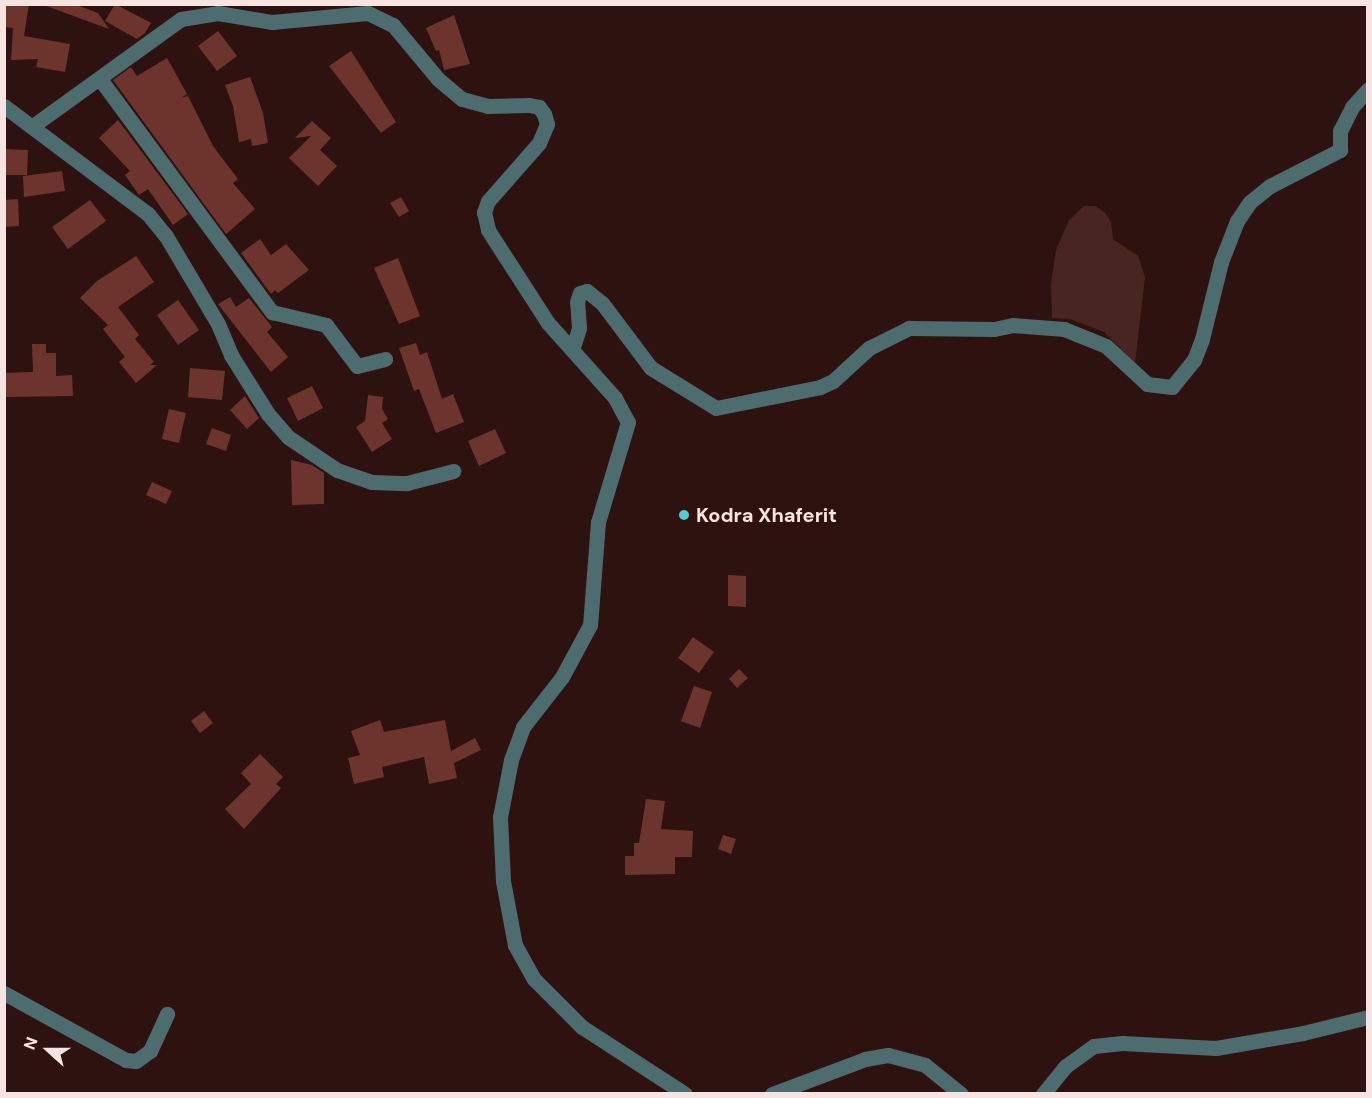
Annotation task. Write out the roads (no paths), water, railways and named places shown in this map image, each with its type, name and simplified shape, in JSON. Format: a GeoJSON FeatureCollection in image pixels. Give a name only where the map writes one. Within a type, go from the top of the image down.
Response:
{"type":"FeatureCollection","features":[{"type":"Feature","properties":{"kind":"street"},"geometry":{"type":"LineString","coordinates":[[34,125],[182,19],[200,14],[240,14],[272,22],[368,13],[393,25],[438,79],[462,99],[488,106],[539,107],[547,124],[539,143],[499,187],[484,212],[494,241],[548,323],[615,399],[628,422],[627,434],[598,522],[590,625],[562,677],[516,742],[500,817],[503,881],[515,945],[534,979],[582,1027],[685,1094]]}},
{"type":"Feature","properties":{"kind":"street"},"geometry":{"type":"LineString","coordinates":[[100,79],[272,312],[326,325],[357,366],[384,359]]}},
{"type":"Feature","properties":{"kind":"street"},"geometry":{"type":"LineString","coordinates":[[572,350],[579,327],[577,302],[580,293],[587,291],[602,303],[651,368],[716,408],[820,387],[833,381],[869,348],[909,328],[994,329],[1013,325],[1064,329],[1106,346],[1147,384],[1172,387],[1194,360],[1202,339],[1221,262],[1237,221],[1250,202],[1270,186],[1340,150],[1340,131],[1352,107],[1368,89]]}},
{"type":"Feature","properties":{"kind":"street"},"geometry":{"type":"LineString","coordinates":[[4,106],[34,125],[148,214],[166,236],[218,324],[231,355],[268,414],[288,437],[338,470],[372,482],[407,483],[453,471]]}},
{"type":"Feature","properties":{"kind":"street"},"geometry":{"type":"LineString","coordinates":[[4,993],[126,1060],[136,1061],[150,1051],[166,1014]]}},
{"type":"Feature","properties":{"kind":"street"},"geometry":{"type":"LineString","coordinates":[[1042,1094],[1066,1066],[1094,1046],[1122,1043],[1216,1048],[1303,1033],[1368,1017]]}},
{"type":"Feature","properties":{"kind":"street"},"geometry":{"type":"LineString","coordinates":[[772,1094],[865,1059],[888,1055],[926,1065],[961,1094]]}},
{"type":"Feature","properties":{"kind":"place","name":"Kodra Xhaferit"},"geometry":{"type":"Point","coordinates":[684,515]}}]}
